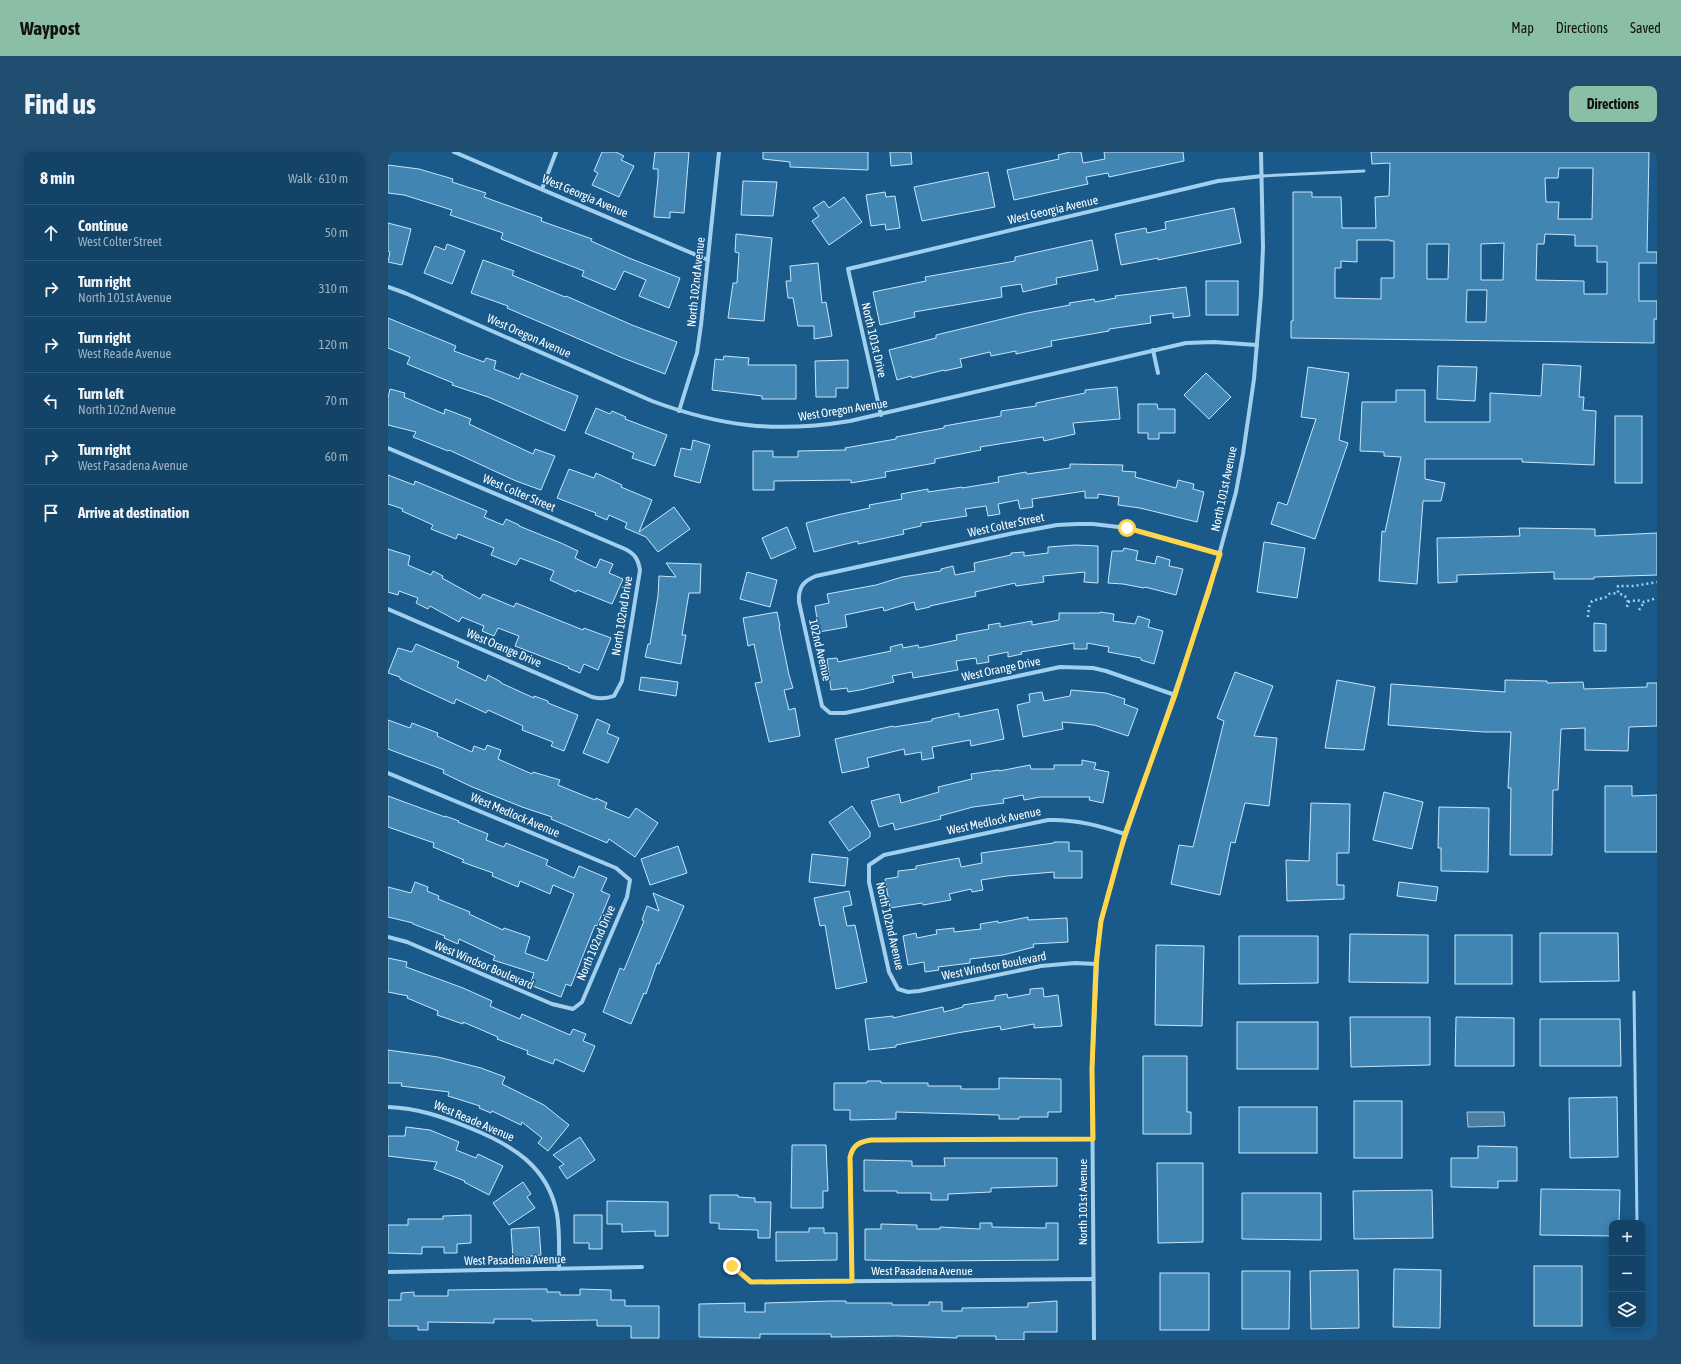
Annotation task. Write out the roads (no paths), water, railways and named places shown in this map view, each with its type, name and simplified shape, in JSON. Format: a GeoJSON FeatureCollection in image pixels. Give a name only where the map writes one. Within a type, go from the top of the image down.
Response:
{"type":"FeatureCollection","features":[{"type":"Feature","properties":{"kind":"street","name":"West Georgia Avenue"},"geometry":{"type":"LineString","coordinates":[[454,152],[708,260]]}},
{"type":"Feature","properties":{"kind":"street"},"geometry":{"type":"LineString","coordinates":[[542,189],[556,152]]}},
{"type":"Feature","properties":{"kind":"street","name":"North 102nd Avenue"},"geometry":{"type":"LineString","coordinates":[[679,411],[697,353],[719,152]]}},
{"type":"Feature","properties":{"kind":"street","name":"North 101st Avenue"},"geometry":{"type":"LineString","coordinates":[[1094,1340],[1092,1069],[1096,964],[1101,921],[1125,834],[1175,695],[1220,554],[1243,454],[1257,345],[1263,247],[1261,152]]}},
{"type":"Feature","properties":{"kind":"street","name":"West Georgia Avenue"},"geometry":{"type":"LineString","coordinates":[[848,269],[1218,181],[1262,176]]}},
{"type":"Feature","properties":{"kind":"street","name":"North 101st Drive"},"geometry":{"type":"LineString","coordinates":[[848,269],[881,415]]}},
{"type":"Feature","properties":{"kind":"street","name":"West Oregon Avenue"},"geometry":{"type":"LineString","coordinates":[[388,287],[405,293],[644,398],[679,411],[734,424],[769,427],[820,426],[881,415],[1186,343],[1200,342],[1257,345]]}},
{"type":"Feature","properties":{"kind":"street"},"geometry":{"type":"LineString","coordinates":[[1153,350],[1158,373]]}},
{"type":"Feature","properties":{"kind":"street","name":"West Colter Street"},"geometry":{"type":"LineString","coordinates":[[388,448],[625,549],[634,554],[638,561]]}},
{"type":"Feature","properties":{"kind":"street","name":"West Colter Street"},"geometry":{"type":"LineString","coordinates":[[800,587],[808,579],[816,576],[1057,525],[1093,524],[1127,528],[1220,554]]}},
{"type":"Feature","properties":{"kind":"street","name":"North 102nd Drive"},"geometry":{"type":"LineString","coordinates":[[614,696],[622,681],[640,570],[638,561]]}},
{"type":"Feature","properties":{"kind":"street","name":"102nd Avenue"},"geometry":{"type":"LineString","coordinates":[[800,587],[799,602],[822,706],[830,713]]}},
{"type":"Feature","properties":{"kind":"street","name":"West Orange Drive"},"geometry":{"type":"LineString","coordinates":[[388,609],[592,697],[600,699],[614,696]]}},
{"type":"Feature","properties":{"kind":"street","name":"West Orange Drive"},"geometry":{"type":"LineString","coordinates":[[830,713],[845,714],[1060,667],[1093,668],[1106,671],[1175,695]]}},
{"type":"Feature","properties":{"kind":"street","name":"West Medlock Avenue"},"geometry":{"type":"LineString","coordinates":[[388,773],[616,868],[630,880]]}},
{"type":"Feature","properties":{"kind":"street","name":"West Medlock Avenue"},"geometry":{"type":"LineString","coordinates":[[869,865],[884,855],[1048,820],[1074,821],[1105,827],[1125,834]]}},
{"type":"Feature","properties":{"kind":"street","name":"North 102nd Avenue"},"geometry":{"type":"LineString","coordinates":[[869,865],[869,882],[889,972],[898,989]]}},
{"type":"Feature","properties":{"kind":"street","name":"North 102nd Drive"},"geometry":{"type":"LineString","coordinates":[[573,1009],[582,1002],[627,897],[630,880]]}},
{"type":"Feature","properties":{"kind":"street","name":"West Windsor Boulevard"},"geometry":{"type":"LineString","coordinates":[[388,937],[406,942],[552,1004],[573,1009]]}},
{"type":"Feature","properties":{"kind":"street","name":"West Windsor Boulevard"},"geometry":{"type":"LineString","coordinates":[[898,989],[908,992],[919,991],[1057,963],[1096,964]]}},
{"type":"Feature","properties":{"kind":"street","name":"West Reade Avenue"},"geometry":{"type":"LineString","coordinates":[[388,1107],[420,1110],[449,1119],[503,1142],[516,1150],[529,1161],[541,1175],[548,1188],[557,1213],[559,1235],[559,1269]]}},
{"type":"Feature","properties":{"kind":"street"},"geometry":{"type":"LineString","coordinates":[[852,1281],[850,1157],[852,1150],[861,1142],[871,1140],[1093,1139]]}},
{"type":"Feature","properties":{"kind":"street","name":"West Pasadena Avenue"},"geometry":{"type":"LineString","coordinates":[[732,1266],[751,1282],[1093,1279]]}},
{"type":"Feature","properties":{"kind":"street","name":"West Pasadena Avenue"},"geometry":{"type":"LineString","coordinates":[[388,1272],[642,1267]]}},
{"type":"Feature","properties":{"kind":"lane"},"geometry":{"type":"LineString","coordinates":[[1262,176],[1364,171]]}},
{"type":"Feature","properties":{"kind":"lane"},"geometry":{"type":"LineString","coordinates":[[1634,992],[1637,1220]]}},
{"type":"Feature","properties":{"kind":"water"},"geometry":{"type":"Polygon","coordinates":[[[1467,1112],[1504,1112],[1505,1126],[1468,1127],[1467,1112]]]}}]}
